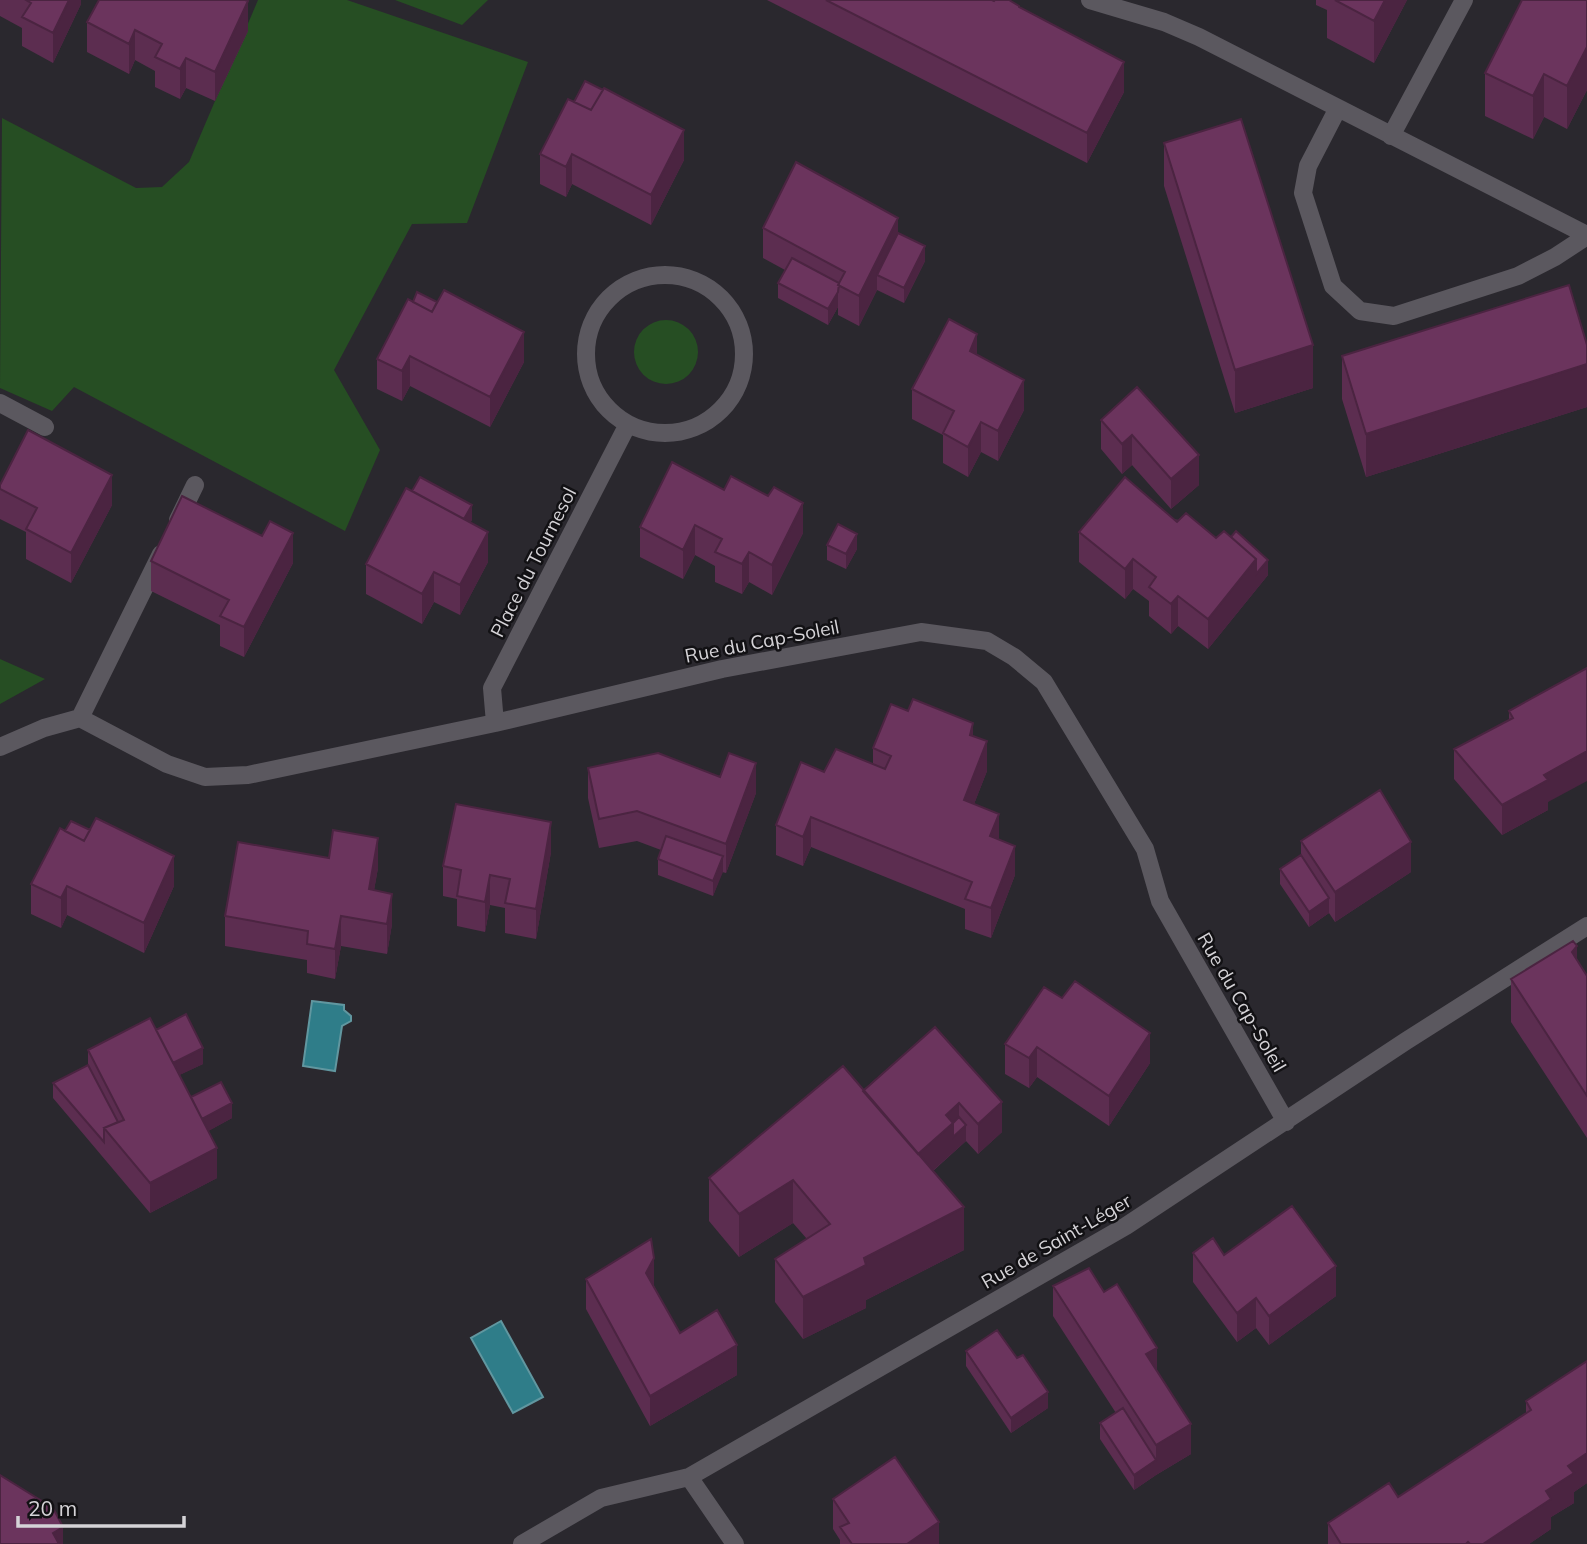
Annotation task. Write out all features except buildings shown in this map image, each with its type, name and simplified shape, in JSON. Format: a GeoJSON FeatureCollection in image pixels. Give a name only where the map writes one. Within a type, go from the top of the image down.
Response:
{"type":"FeatureCollection","features":[{"type":"Feature","properties":{"kind":"street"},"geometry":{"type":"LineString","coordinates":[[1090,0],[1175,27],[1338,108],[1587,236],[1555,257],[1518,276],[1394,316],[1360,311],[1334,286],[1303,193],[1308,166],[1338,108]]}},
{"type":"Feature","properties":{"kind":"street"},"geometry":{"type":"LineString","coordinates":[[1391,136],[1464,0]]}},
{"type":"Feature","properties":{"kind":"street"},"geometry":{"type":"LineString","coordinates":[[670,275],[704,285],[729,307],[743,338],[742,373],[736,388],[716,415],[702,425],[685,431],[652,432],[628,424],[607,409],[589,380],[585,345],[597,312],[607,299],[621,288],[645,278],[670,275]]}},
{"type":"Feature","properties":{"kind":"street"},"geometry":{"type":"LineString","coordinates":[[0,403],[45,426]]}},
{"type":"Feature","properties":{"kind":"street","name":"Place du Tournesol"},"geometry":{"type":"LineString","coordinates":[[495,723],[492,688],[628,424]]}},
{"type":"Feature","properties":{"kind":"street"},"geometry":{"type":"LineString","coordinates":[[0,747],[80,718],[195,485]]}},
{"type":"Feature","properties":{"kind":"street","name":"Rue du Cap-Soleil"},"geometry":{"type":"LineString","coordinates":[[80,718],[167,764],[205,777],[248,775],[495,723],[722,669],[921,632],[986,641],[1014,657],[1044,682],[1144,849],[1160,901],[1286,1122]]}},
{"type":"Feature","properties":{"kind":"street","name":"Rue de Saint-Léger"},"geometry":{"type":"LineString","coordinates":[[522,1544],[601,1498],[689,1477],[1126,1226],[1406,1041],[1587,926]]}},
{"type":"Feature","properties":{"kind":"street"},"geometry":{"type":"LineString","coordinates":[[689,1477],[735,1544]]}},
{"type":"Feature","properties":{"kind":"green space"},"geometry":{"type":"Polygon","coordinates":[[[258,0],[347,0],[528,62],[467,223],[412,224],[334,370],[380,450],[345,531],[74,387],[52,411],[0,388],[2,118],[136,188],[162,187],[189,162],[258,0]]]}},
{"type":"Feature","properties":{"kind":"green space"},"geometry":{"type":"Polygon","coordinates":[[[395,0],[488,0],[462,25],[395,0]]]}},
{"type":"Feature","properties":{"kind":"green space"},"geometry":{"type":"Polygon","coordinates":[[[666,320],[678,322],[689,329],[696,340],[696,364],[689,375],[678,382],[666,384],[654,382],[643,375],[636,364],[634,352],[636,340],[643,329],[654,322],[666,320]]]}},
{"type":"Feature","properties":{"kind":"green space"},"geometry":{"type":"Polygon","coordinates":[[[0,659],[45,679],[0,704],[0,659]]]}},
{"type":"Feature","properties":{"kind":"water"},"geometry":{"type":"Polygon","coordinates":[[[312,1001],[344,1005],[344,1010],[351,1016],[351,1021],[342,1026],[335,1071],[303,1066],[312,1001]]]}},
{"type":"Feature","properties":{"kind":"water"},"geometry":{"type":"Polygon","coordinates":[[[501,1321],[543,1397],[513,1413],[471,1338],[501,1321]]]}}]}
